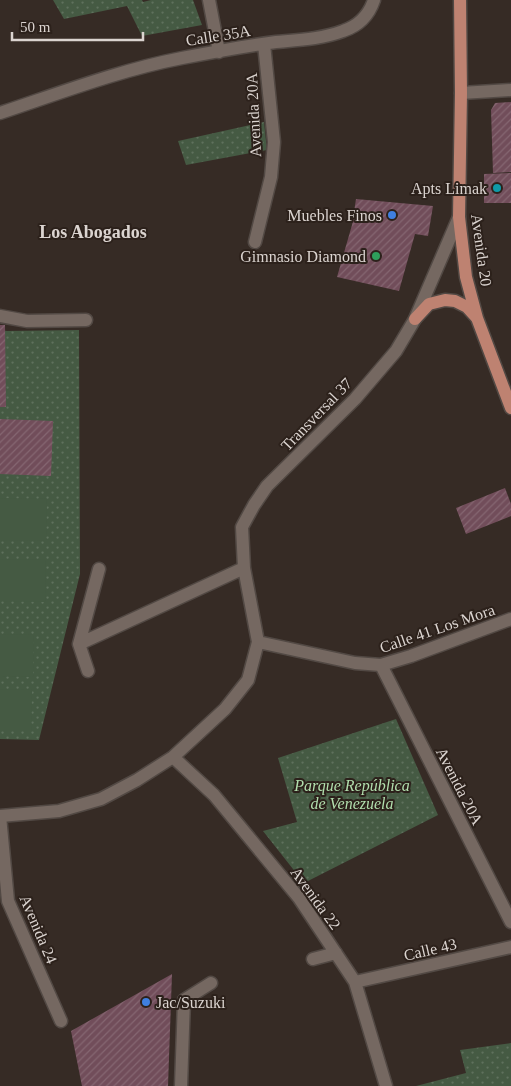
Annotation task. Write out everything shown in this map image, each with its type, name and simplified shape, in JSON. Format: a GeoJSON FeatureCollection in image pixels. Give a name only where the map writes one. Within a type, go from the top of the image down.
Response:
{"type":"FeatureCollection","features":[{"type":"Feature","properties":{"kind":"main road","name":"Avenida 20"},"geometry":{"type":"LineString","coordinates":[[460,0],[460,217],[466,277],[478,318],[511,408]]}},
{"type":"Feature","properties":{"kind":"main road"},"geometry":{"type":"LineString","coordinates":[[415,319],[429,304],[445,300],[466,307],[478,318]]}},
{"type":"Feature","properties":{"kind":"street"},"geometry":{"type":"LineString","coordinates":[[209,0],[219,52]]}},
{"type":"Feature","properties":{"kind":"street","name":"Calle 35A"},"geometry":{"type":"LineString","coordinates":[[0,113],[138,67],[183,57],[343,32],[362,20],[370,11],[374,0]]}},
{"type":"Feature","properties":{"kind":"street","name":"Avenida 20A"},"geometry":{"type":"LineString","coordinates":[[255,242],[271,177],[274,142],[264,44]]}},
{"type":"Feature","properties":{"kind":"street"},"geometry":{"type":"LineString","coordinates":[[461,93],[511,90]]}},
{"type":"Feature","properties":{"kind":"street","name":"Transversal 37"},"geometry":{"type":"LineString","coordinates":[[258,642],[244,568],[242,528],[254,504],[267,486],[355,399],[396,351],[415,319],[460,217]]}},
{"type":"Feature","properties":{"kind":"street"},"geometry":{"type":"LineString","coordinates":[[0,316],[27,321],[86,320]]}},
{"type":"Feature","properties":{"kind":"street"},"geometry":{"type":"LineString","coordinates":[[80,644],[244,568]]}},
{"type":"Feature","properties":{"kind":"street"},"geometry":{"type":"LineString","coordinates":[[88,671],[80,644],[99,569]]}},
{"type":"Feature","properties":{"kind":"street","name":"Calle 41 Los Mora"},"geometry":{"type":"LineString","coordinates":[[258,642],[355,663],[381,665],[411,656],[511,619]]}},
{"type":"Feature","properties":{"kind":"street"},"geometry":{"type":"LineString","coordinates":[[0,816],[59,811],[101,799],[137,780],[173,757],[225,709],[248,680],[258,642]]}},
{"type":"Feature","properties":{"kind":"street","name":"Avenida 20A"},"geometry":{"type":"LineString","coordinates":[[381,665],[511,922]]}},
{"type":"Feature","properties":{"kind":"street","name":"Avenida 22"},"geometry":{"type":"LineString","coordinates":[[173,757],[214,794],[299,898],[355,982],[386,1086]]}},
{"type":"Feature","properties":{"kind":"street","name":"Avenida 24"},"geometry":{"type":"LineString","coordinates":[[0,816],[8,901],[61,1022]]}},
{"type":"Feature","properties":{"kind":"street","name":"Calle 43"},"geometry":{"type":"LineString","coordinates":[[355,982],[511,947]]}},
{"type":"Feature","properties":{"kind":"street"},"geometry":{"type":"LineString","coordinates":[[313,959],[336,953]]}},
{"type":"Feature","properties":{"kind":"street"},"geometry":{"type":"LineString","coordinates":[[181,1086],[184,1000],[211,983]]}},
{"type":"Feature","properties":{"kind":"green space"},"geometry":{"type":"Polygon","coordinates":[[[53,0],[142,0],[143,2],[151,0],[193,0],[202,25],[142,36],[127,6],[64,19],[53,0]]]}},
{"type":"Feature","properties":{"kind":"green space"},"geometry":{"type":"Polygon","coordinates":[[[264,122],[267,150],[186,165],[178,141],[264,122]]]}},
{"type":"Feature","properties":{"kind":"green space"},"geometry":{"type":"Polygon","coordinates":[[[0,330],[79,330],[80,574],[39,740],[0,739],[0,330]]]}},
{"type":"Feature","properties":{"kind":"green space"},"geometry":{"type":"Polygon","coordinates":[[[0,498],[47,499],[46,541],[0,540],[0,498]]]}},
{"type":"Feature","properties":{"kind":"green space"},"geometry":{"type":"Polygon","coordinates":[[[0,559],[46,560],[45,602],[0,601],[0,559]]]}},
{"type":"Feature","properties":{"kind":"green space"},"geometry":{"type":"Polygon","coordinates":[[[0,634],[34,635],[33,677],[0,676],[0,634]]]}},
{"type":"Feature","properties":{"kind":"green space"},"geometry":{"type":"Polygon","coordinates":[[[0,689],[32,690],[31,731],[0,731],[0,689]]]}},
{"type":"Feature","properties":{"kind":"green space","name":"Parque República de Venezuela"},"geometry":{"type":"Polygon","coordinates":[[[396,719],[438,815],[304,883],[263,831],[297,822],[278,758],[396,719]]]}},
{"type":"Feature","properties":{"kind":"green space"},"geometry":{"type":"Polygon","coordinates":[[[511,1043],[511,1086],[416,1086],[466,1073],[460,1050],[511,1043]]]}},
{"type":"Feature","properties":{"kind":"building"},"geometry":{"type":"Polygon","coordinates":[[[511,102],[511,172],[493,173],[491,110],[495,103],[511,102]]]}},
{"type":"Feature","properties":{"kind":"building","name":"Apts Limak"},"geometry":{"type":"Polygon","coordinates":[[[511,173],[511,203],[484,203],[484,174],[511,173]]]}},
{"type":"Feature","properties":{"kind":"building","name":"Gimnasio Diamond"},"geometry":{"type":"Polygon","coordinates":[[[356,199],[433,206],[428,236],[415,234],[399,291],[337,277],[352,225],[356,199]]]}},
{"type":"Feature","properties":{"kind":"building"},"geometry":{"type":"Polygon","coordinates":[[[0,325],[5,325],[6,407],[0,407],[0,325]]]}},
{"type":"Feature","properties":{"kind":"building"},"geometry":{"type":"Polygon","coordinates":[[[0,419],[53,421],[51,476],[0,474],[0,419]]]}},
{"type":"Feature","properties":{"kind":"building"},"geometry":{"type":"Polygon","coordinates":[[[505,488],[511,504],[511,516],[466,534],[456,508],[505,488]]]}},
{"type":"Feature","properties":{"kind":"building","name":"Jac/Suzuki"},"geometry":{"type":"Polygon","coordinates":[[[172,974],[168,1086],[82,1086],[71,1031],[172,974]]]}},
{"type":"Feature","properties":{"kind":"place","name":"Apts Limak"},"geometry":{"type":"Point","coordinates":[497,188]}},
{"type":"Feature","properties":{"kind":"place","name":"Muebles Finos"},"geometry":{"type":"Point","coordinates":[392,215]}},
{"type":"Feature","properties":{"kind":"place","name":"Gimnasio Diamond"},"geometry":{"type":"Point","coordinates":[376,256]}},
{"type":"Feature","properties":{"kind":"place","name":"Jac/Suzuki"},"geometry":{"type":"Point","coordinates":[146,1002]}},
{"type":"Feature","properties":{"kind":"district","name":"Los Abogados"},"geometry":{"type":"Point","coordinates":[93,232]}}]}
